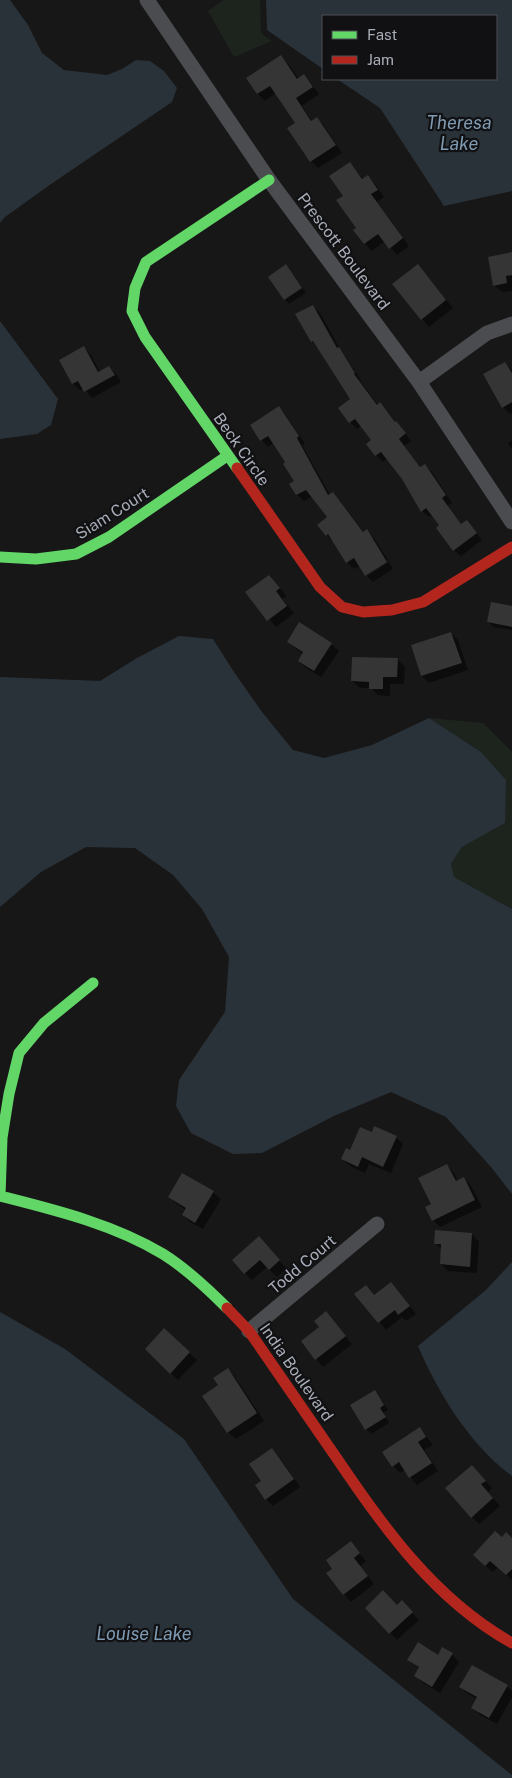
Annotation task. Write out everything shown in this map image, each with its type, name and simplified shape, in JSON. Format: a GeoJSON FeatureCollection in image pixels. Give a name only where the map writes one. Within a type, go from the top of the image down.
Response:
{"type":"FeatureCollection","features":[{"type":"Feature","properties":{"kind":"street","name":"Prescott Boulevard"},"geometry":{"type":"LineString","coordinates":[[147,0],[269,180],[419,382],[512,522]]}},
{"type":"Feature","properties":{"kind":"street","name":"Beck Circle"},"geometry":{"type":"LineString","coordinates":[[269,180],[146,262],[135,288],[132,311],[145,337],[320,587],[342,607],[364,612],[392,610],[423,602],[512,546]]}},
{"type":"Feature","properties":{"kind":"street"},"geometry":{"type":"LineString","coordinates":[[419,382],[487,333],[512,324]]}},
{"type":"Feature","properties":{"kind":"street","name":"Siam Court"},"geometry":{"type":"LineString","coordinates":[[0,557],[36,559],[76,554],[109,537],[227,456]]}},
{"type":"Feature","properties":{"kind":"street"},"geometry":{"type":"LineString","coordinates":[[0,1196],[2,1138],[9,1094],[19,1053],[44,1023],[93,983]]}},
{"type":"Feature","properties":{"kind":"street","name":"India Boulevard"},"geometry":{"type":"LineString","coordinates":[[0,1196],[55,1210],[106,1226],[163,1254],[199,1280],[249,1330],[382,1524],[427,1577],[489,1630],[512,1643]]}},
{"type":"Feature","properties":{"kind":"street","name":"Todd Court"},"geometry":{"type":"LineString","coordinates":[[249,1330],[377,1224]]}},
{"type":"Feature","properties":{"kind":"shaded area"},"geometry":{"type":"Polygon","coordinates":[[[223,0],[260,0],[261,31],[263,35],[272,41],[234,57],[208,11],[223,0]]]}},
{"type":"Feature","properties":{"kind":"shaded area"},"geometry":{"type":"Polygon","coordinates":[[[429,718],[483,723],[512,752],[512,909],[453,877],[451,864],[462,847],[505,823],[481,752],[429,718]]]}},
{"type":"Feature","properties":{"kind":"water"},"geometry":{"type":"Polygon","coordinates":[[[0,0],[10,0],[28,25],[42,53],[64,70],[107,75],[122,69],[136,60],[150,61],[164,71],[177,88],[172,102],[51,184],[5,217],[0,223],[0,0]]]}},
{"type":"Feature","properties":{"kind":"water","name":"Theresa Lake"},"geometry":{"type":"Polygon","coordinates":[[[266,0],[512,0],[512,191],[444,206],[380,108],[338,80],[497,80],[497,15],[322,15],[322,68],[267,30],[266,0]]]}},
{"type":"Feature","properties":{"kind":"water"},"geometry":{"type":"Polygon","coordinates":[[[0,321],[58,399],[51,425],[37,434],[0,439],[0,321]]]}},
{"type":"Feature","properties":{"kind":"water"},"geometry":{"type":"Polygon","coordinates":[[[179,636],[213,639],[262,712],[293,750],[324,758],[372,745],[429,718],[481,752],[506,780],[505,823],[462,847],[451,864],[454,877],[512,909],[512,1194],[491,1167],[446,1117],[391,1092],[334,1116],[262,1153],[233,1154],[191,1133],[176,1106],[179,1080],[225,1012],[229,957],[202,909],[173,875],[135,848],[86,847],[41,872],[0,907],[0,677],[100,681],[137,658],[179,636]]]}},
{"type":"Feature","properties":{"kind":"water"},"geometry":{"type":"Polygon","coordinates":[[[512,1262],[512,1476],[482,1449],[469,1434],[445,1400],[418,1346],[486,1290],[512,1262]]]}},
{"type":"Feature","properties":{"kind":"water","name":"Louise Lake"},"geometry":{"type":"Polygon","coordinates":[[[0,1312],[65,1349],[184,1439],[293,1599],[512,1775],[512,1778],[0,1778],[0,1312]]]}},
{"type":"Feature","properties":{"kind":"building"},"geometry":{"type":"Polygon","coordinates":[[[281,55],[297,79],[304,74],[313,87],[296,98],[311,121],[317,117],[336,145],[310,162],[287,128],[295,123],[270,86],[257,94],[246,78],[281,55]]]}},
{"type":"Feature","properties":{"kind":"building"},"geometry":{"type":"Polygon","coordinates":[[[350,162],[362,179],[368,175],[378,190],[371,194],[403,238],[389,249],[378,234],[364,244],[353,230],[356,228],[336,200],[343,196],[329,176],[350,162]]]}},
{"type":"Feature","properties":{"kind":"building"},"geometry":{"type":"Polygon","coordinates":[[[512,252],[512,275],[506,276],[507,283],[493,286],[488,257],[512,252]]]}},
{"type":"Feature","properties":{"kind":"building"},"geometry":{"type":"Polygon","coordinates":[[[286,264],[302,288],[284,300],[268,277],[286,264]]]}},
{"type":"Feature","properties":{"kind":"building"},"geometry":{"type":"Polygon","coordinates":[[[418,264],[446,300],[421,320],[392,284],[418,264]]]}},
{"type":"Feature","properties":{"kind":"building"},"geometry":{"type":"Polygon","coordinates":[[[313,305],[354,374],[377,405],[380,402],[406,433],[399,439],[420,467],[425,464],[446,495],[442,498],[461,524],[467,520],[477,533],[453,551],[436,528],[439,525],[426,508],[421,512],[402,479],[381,452],[375,456],[366,444],[371,440],[355,419],[349,423],[338,408],[350,399],[313,341],[311,342],[295,314],[313,305]]]}},
{"type":"Feature","properties":{"kind":"building"},"geometry":{"type":"Polygon","coordinates":[[[84,346],[98,372],[109,366],[115,375],[84,392],[78,381],[72,384],[59,360],[84,346]]]}},
{"type":"Feature","properties":{"kind":"building"},"geometry":{"type":"Polygon","coordinates":[[[505,362],[512,373],[512,402],[502,408],[483,374],[505,362]]]}},
{"type":"Feature","properties":{"kind":"building"},"geometry":{"type":"Polygon","coordinates":[[[279,406],[299,436],[297,438],[328,495],[333,492],[363,532],[367,529],[387,562],[365,576],[354,558],[346,563],[328,534],[326,536],[317,525],[327,517],[306,490],[296,495],[289,484],[294,481],[283,464],[285,462],[268,436],[260,441],[250,425],[279,406]]]}},
{"type":"Feature","properties":{"kind":"building"},"geometry":{"type":"Polygon","coordinates":[[[269,575],[280,588],[276,591],[287,606],[267,621],[245,592],[269,575]]]}},
{"type":"Feature","properties":{"kind":"building"},"geometry":{"type":"Polygon","coordinates":[[[491,602],[512,606],[512,627],[487,622],[491,602]]]}},
{"type":"Feature","properties":{"kind":"building"},"geometry":{"type":"Polygon","coordinates":[[[299,622],[332,643],[314,671],[298,661],[303,652],[287,642],[299,622]]]}},
{"type":"Feature","properties":{"kind":"building"},"geometry":{"type":"Polygon","coordinates":[[[451,632],[462,663],[421,676],[411,645],[451,632]]]}},
{"type":"Feature","properties":{"kind":"building"},"geometry":{"type":"Polygon","coordinates":[[[352,657],[398,658],[397,677],[383,677],[383,689],[369,689],[369,682],[351,681],[352,657]]]}},
{"type":"Feature","properties":{"kind":"building"},"geometry":{"type":"Polygon","coordinates":[[[374,1126],[397,1136],[383,1167],[362,1157],[358,1167],[341,1159],[346,1148],[350,1150],[360,1127],[372,1132],[374,1126]]]}},
{"type":"Feature","properties":{"kind":"building"},"geometry":{"type":"Polygon","coordinates":[[[447,1164],[456,1181],[464,1177],[475,1200],[432,1221],[425,1207],[431,1204],[418,1178],[447,1164]]]}},
{"type":"Feature","properties":{"kind":"building"},"geometry":{"type":"Polygon","coordinates":[[[182,1173],[214,1191],[195,1223],[182,1215],[186,1208],[168,1197],[182,1173]]]}},
{"type":"Feature","properties":{"kind":"building"},"geometry":{"type":"Polygon","coordinates":[[[435,1230],[472,1233],[470,1267],[440,1264],[441,1244],[434,1244],[435,1230]]]}},
{"type":"Feature","properties":{"kind":"building"},"geometry":{"type":"Polygon","coordinates":[[[259,1236],[280,1260],[269,1270],[260,1260],[244,1274],[232,1260],[259,1236]]]}},
{"type":"Feature","properties":{"kind":"building"},"geometry":{"type":"Polygon","coordinates":[[[391,1282],[410,1306],[398,1315],[395,1310],[378,1323],[354,1294],[366,1285],[374,1295],[391,1282]]]}},
{"type":"Feature","properties":{"kind":"building"},"geometry":{"type":"Polygon","coordinates":[[[326,1311],[346,1336],[315,1360],[301,1341],[319,1327],[314,1321],[326,1311]]]}},
{"type":"Feature","properties":{"kind":"building"},"geometry":{"type":"Polygon","coordinates":[[[164,1328],[190,1352],[170,1374],[145,1349],[164,1328]]]}},
{"type":"Feature","properties":{"kind":"building"},"geometry":{"type":"Polygon","coordinates":[[[228,1368],[257,1413],[227,1433],[202,1396],[218,1385],[213,1378],[228,1368]]]}},
{"type":"Feature","properties":{"kind":"building"},"geometry":{"type":"Polygon","coordinates":[[[375,1390],[384,1405],[380,1408],[386,1417],[365,1430],[350,1405],[375,1390]]]}},
{"type":"Feature","properties":{"kind":"building"},"geometry":{"type":"Polygon","coordinates":[[[420,1427],[426,1437],[418,1442],[432,1463],[409,1478],[399,1462],[392,1467],[382,1452],[420,1427]]]}},
{"type":"Feature","properties":{"kind":"building"},"geometry":{"type":"Polygon","coordinates":[[[272,1448],[294,1479],[265,1500],[255,1485],[261,1481],[249,1464],[272,1448]]]}},
{"type":"Feature","properties":{"kind":"building"},"geometry":{"type":"Polygon","coordinates":[[[472,1465],[486,1481],[481,1484],[493,1498],[471,1518],[445,1488],[472,1465]]]}},
{"type":"Feature","properties":{"kind":"building"},"geometry":{"type":"Polygon","coordinates":[[[495,1531],[502,1537],[506,1532],[512,1538],[512,1569],[506,1575],[490,1561],[485,1566],[473,1555],[495,1531]]]}},
{"type":"Feature","properties":{"kind":"building"},"geometry":{"type":"Polygon","coordinates":[[[351,1541],[360,1553],[354,1558],[368,1576],[343,1595],[326,1573],[332,1569],[326,1560],[351,1541]]]}},
{"type":"Feature","properties":{"kind":"building"},"geometry":{"type":"Polygon","coordinates":[[[383,1590],[397,1605],[402,1600],[413,1612],[389,1634],[365,1608],[383,1590]]]}},
{"type":"Feature","properties":{"kind":"building"},"geometry":{"type":"Polygon","coordinates":[[[418,1642],[438,1655],[442,1647],[453,1653],[432,1687],[414,1676],[419,1667],[407,1660],[418,1642]]]}},
{"type":"Feature","properties":{"kind":"building"},"geometry":{"type":"Polygon","coordinates":[[[472,1665],[508,1685],[489,1718],[471,1708],[477,1697],[459,1687],[472,1665]]]}},
{"type":"Feature","properties":{"kind":"traffic: fast"},"geometry":{"type":"LineString","coordinates":[[237,468],[145,337],[132,311],[135,288],[146,262],[269,180]]}},
{"type":"Feature","properties":{"kind":"traffic: fast"},"geometry":{"type":"LineString","coordinates":[[0,557],[36,559],[76,554],[109,537],[227,456]]}},
{"type":"Feature","properties":{"kind":"traffic: fast"},"geometry":{"type":"LineString","coordinates":[[0,1196],[2,1138],[9,1094],[19,1053],[44,1023],[93,983]]}},
{"type":"Feature","properties":{"kind":"traffic: fast"},"geometry":{"type":"LineString","coordinates":[[0,1196],[83,1219],[144,1243],[180,1266],[227,1308]]}},
{"type":"Feature","properties":{"kind":"traffic: jam"},"geometry":{"type":"LineString","coordinates":[[237,468],[320,587],[342,607],[363,612],[392,610],[423,602],[512,547]]}},
{"type":"Feature","properties":{"kind":"traffic: jam"},"geometry":{"type":"LineString","coordinates":[[227,1308],[249,1331],[354,1484],[413,1560],[458,1606],[512,1643]]}}]}
